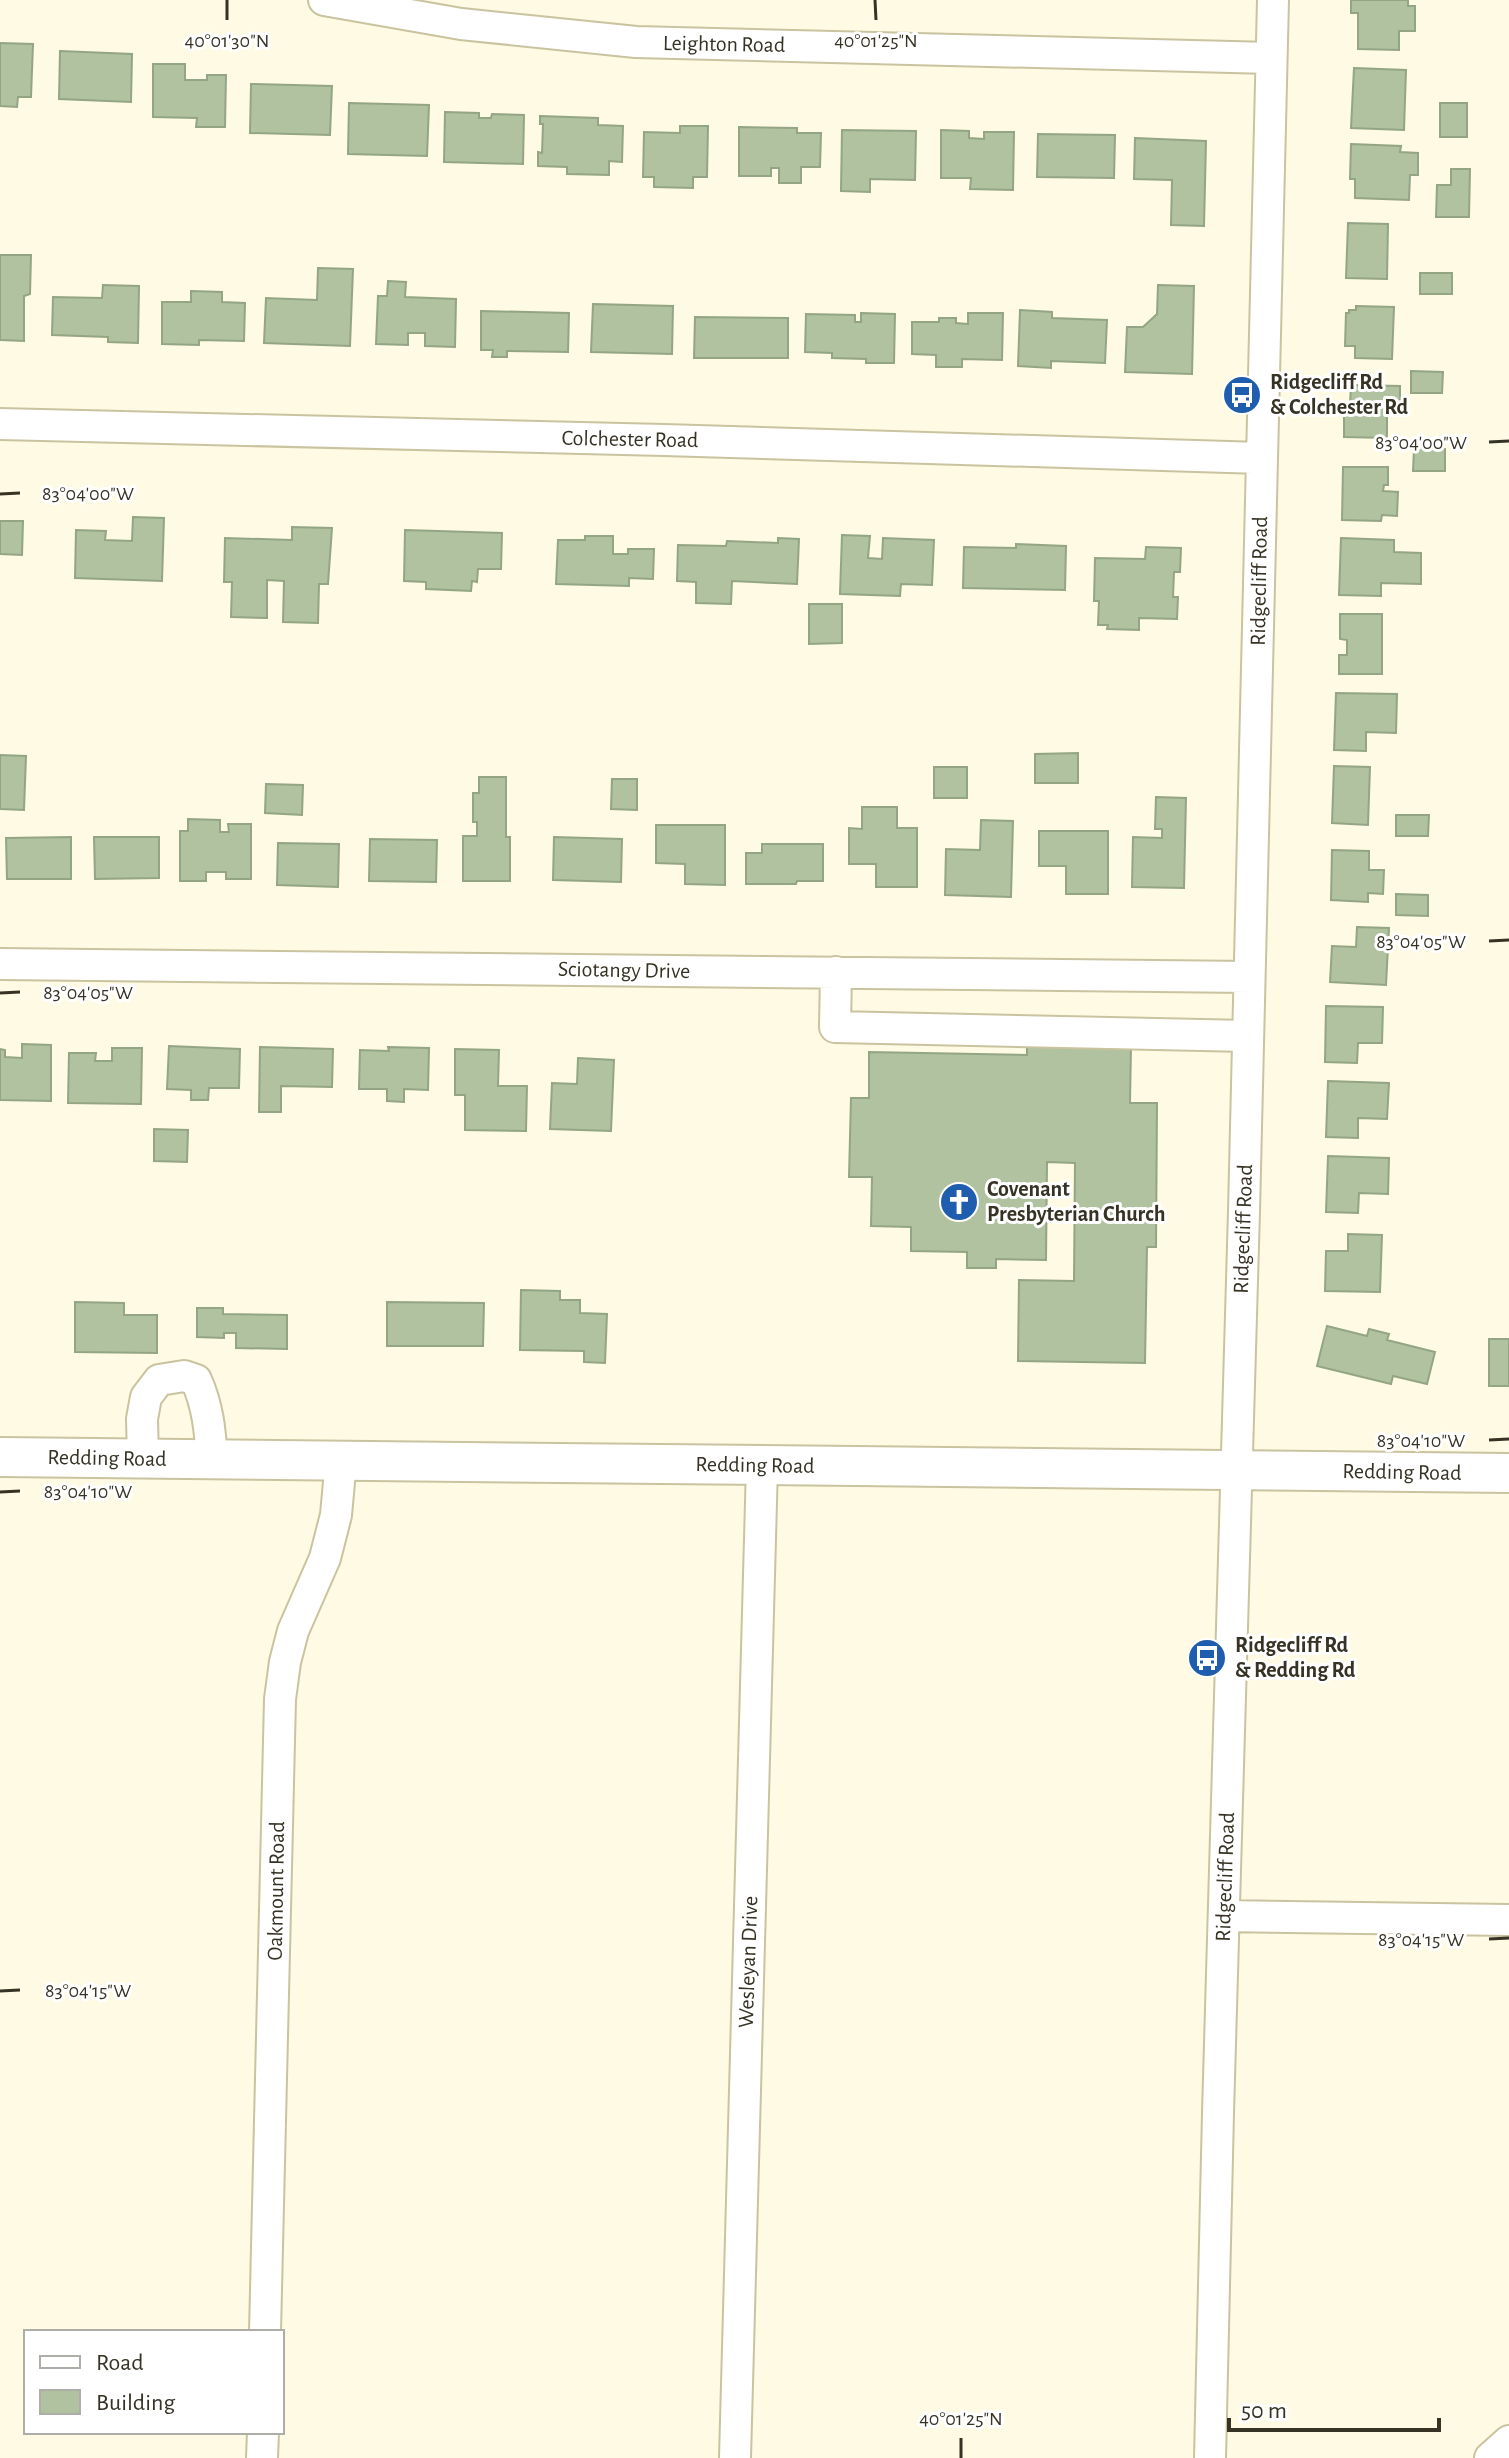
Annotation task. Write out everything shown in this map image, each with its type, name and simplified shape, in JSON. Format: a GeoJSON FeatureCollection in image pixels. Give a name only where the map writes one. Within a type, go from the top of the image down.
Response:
{"type":"FeatureCollection","features":[{"type":"Feature","properties":{"kind":"main road","name":"Redding Road"},"geometry":{"type":"LineString","coordinates":[[0,1457],[1509,1473]]}},
{"type":"Feature","properties":{"kind":"street","name":"Leighton Road"},"geometry":{"type":"LineString","coordinates":[[324,0],[461,24],[636,42],[1271,58]]}},
{"type":"Feature","properties":{"kind":"street","name":"Ridgecliff Road"},"geometry":{"type":"LineString","coordinates":[[1210,2458],[1273,0]]}},
{"type":"Feature","properties":{"kind":"street","name":"Colchester Road"},"geometry":{"type":"LineString","coordinates":[[0,424],[1261,458]]}},
{"type":"Feature","properties":{"kind":"street","name":"Sciotangy Drive"},"geometry":{"type":"LineString","coordinates":[[0,964],[1249,977]]}},
{"type":"Feature","properties":{"kind":"street"},"geometry":{"type":"LineString","coordinates":[[836,972],[835,1027],[1248,1036]]}},
{"type":"Feature","properties":{"kind":"street"},"geometry":{"type":"LineString","coordinates":[[143,1459],[142,1419],[146,1397],[159,1380],[184,1376],[196,1380],[203,1394],[212,1459]]}},
{"type":"Feature","properties":{"kind":"street","name":"Oakmount Road"},"geometry":{"type":"LineString","coordinates":[[265,2330],[280,1699],[293,1631],[325,1558],[339,1491],[341,1460]]}},
{"type":"Feature","properties":{"kind":"street","name":"Wesleyan Drive"},"geometry":{"type":"LineString","coordinates":[[735,2458],[762,1465]]}},
{"type":"Feature","properties":{"kind":"street"},"geometry":{"type":"LineString","coordinates":[[1224,1916],[1509,1920]]}},
{"type":"Feature","properties":{"kind":"street"},"geometry":{"type":"LineString","coordinates":[[262,2458],[263,2434]]}},
{"type":"Feature","properties":{"kind":"street"},"geometry":{"type":"LineString","coordinates":[[1490,2458],[1509,2441]]}},
{"type":"Feature","properties":{"kind":"building"},"geometry":{"type":"Polygon","coordinates":[[[1351,0],[1408,0],[1408,6],[1415,6],[1415,31],[1399,31],[1399,50],[1358,49],[1358,13],[1351,13],[1351,0]]]}},
{"type":"Feature","properties":{"kind":"building"},"geometry":{"type":"Polygon","coordinates":[[[0,43],[33,44],[31,97],[18,97],[17,107],[0,106],[0,43]]]}},
{"type":"Feature","properties":{"kind":"building"},"geometry":{"type":"Polygon","coordinates":[[[60,51],[132,54],[131,102],[59,99],[60,51]]]}},
{"type":"Feature","properties":{"kind":"building"},"geometry":{"type":"Polygon","coordinates":[[[153,64],[185,64],[185,80],[207,80],[207,75],[226,75],[225,127],[196,127],[197,118],[153,117],[153,64]]]}},
{"type":"Feature","properties":{"kind":"building"},"geometry":{"type":"Polygon","coordinates":[[[1354,68],[1406,70],[1404,130],[1351,128],[1354,68]]]}},
{"type":"Feature","properties":{"kind":"building"},"geometry":{"type":"Polygon","coordinates":[[[251,84],[332,86],[330,135],[250,133],[251,84]]]}},
{"type":"Feature","properties":{"kind":"building"},"geometry":{"type":"Polygon","coordinates":[[[349,103],[429,105],[427,156],[348,154],[349,103]]]}},
{"type":"Feature","properties":{"kind":"building"},"geometry":{"type":"Polygon","coordinates":[[[1440,103],[1467,103],[1467,137],[1440,137],[1440,103]]]}},
{"type":"Feature","properties":{"kind":"building"},"geometry":{"type":"Polygon","coordinates":[[[445,112],[479,113],[479,118],[491,118],[492,114],[524,115],[523,164],[444,162],[445,112]]]}},
{"type":"Feature","properties":{"kind":"building"},"geometry":{"type":"Polygon","coordinates":[[[540,116],[598,118],[598,125],[623,126],[622,162],[609,161],[609,175],[567,174],[567,167],[538,166],[538,152],[542,153],[543,124],[540,124],[540,116]]]}},
{"type":"Feature","properties":{"kind":"building"},"geometry":{"type":"Polygon","coordinates":[[[680,126],[708,126],[707,177],[693,177],[693,188],[654,187],[654,177],[643,177],[644,132],[680,133],[680,126]]]}},
{"type":"Feature","properties":{"kind":"building"},"geometry":{"type":"Polygon","coordinates":[[[739,127],[797,128],[797,133],[821,133],[820,167],[801,167],[801,183],[779,183],[779,168],[771,168],[771,176],[739,176],[739,127]]]}},
{"type":"Feature","properties":{"kind":"building"},"geometry":{"type":"Polygon","coordinates":[[[842,130],[916,131],[915,180],[870,179],[870,192],[841,191],[842,130]]]}},
{"type":"Feature","properties":{"kind":"building"},"geometry":{"type":"Polygon","coordinates":[[[941,130],[969,131],[969,138],[984,139],[984,132],[1014,132],[1013,190],[970,189],[971,178],[941,178],[941,130]]]}},
{"type":"Feature","properties":{"kind":"building"},"geometry":{"type":"Polygon","coordinates":[[[1038,134],[1115,135],[1114,178],[1037,177],[1038,134]]]}},
{"type":"Feature","properties":{"kind":"building"},"geometry":{"type":"Polygon","coordinates":[[[1135,138],[1206,141],[1204,226],[1171,225],[1172,180],[1134,179],[1135,138]]]}},
{"type":"Feature","properties":{"kind":"building"},"geometry":{"type":"Polygon","coordinates":[[[1351,144],[1401,146],[1400,152],[1418,153],[1418,175],[1410,175],[1409,200],[1355,198],[1355,179],[1350,179],[1351,144]]]}},
{"type":"Feature","properties":{"kind":"building"},"geometry":{"type":"Polygon","coordinates":[[[1451,169],[1470,169],[1469,217],[1436,217],[1437,185],[1451,185],[1451,169]]]}},
{"type":"Feature","properties":{"kind":"building"},"geometry":{"type":"Polygon","coordinates":[[[1348,223],[1388,224],[1387,279],[1346,278],[1348,223]]]}},
{"type":"Feature","properties":{"kind":"building"},"geometry":{"type":"Polygon","coordinates":[[[0,255],[31,255],[30,294],[24,296],[24,341],[0,340],[0,255]]]}},
{"type":"Feature","properties":{"kind":"building"},"geometry":{"type":"Polygon","coordinates":[[[318,268],[353,269],[350,346],[264,343],[266,298],[317,300],[318,268]]]}},
{"type":"Feature","properties":{"kind":"building"},"geometry":{"type":"Polygon","coordinates":[[[1420,273],[1452,273],[1452,294],[1420,294],[1420,273]]]}},
{"type":"Feature","properties":{"kind":"building"},"geometry":{"type":"Polygon","coordinates":[[[388,281],[406,282],[405,297],[456,299],[455,347],[425,346],[425,333],[408,333],[408,345],[376,344],[378,296],[387,296],[388,281]]]}},
{"type":"Feature","properties":{"kind":"building"},"geometry":{"type":"Polygon","coordinates":[[[103,285],[139,286],[138,343],[108,342],[108,337],[52,335],[53,297],[102,298],[103,285]]]}},
{"type":"Feature","properties":{"kind":"building"},"geometry":{"type":"Polygon","coordinates":[[[1158,285],[1194,286],[1192,374],[1125,372],[1127,327],[1143,327],[1157,314],[1158,285]]]}},
{"type":"Feature","properties":{"kind":"building"},"geometry":{"type":"Polygon","coordinates":[[[191,291],[222,292],[222,302],[245,303],[244,341],[199,340],[199,345],[162,344],[162,302],[191,302],[191,291]]]}},
{"type":"Feature","properties":{"kind":"building"},"geometry":{"type":"Polygon","coordinates":[[[593,304],[673,306],[672,354],[591,352],[593,304]]]}},
{"type":"Feature","properties":{"kind":"building"},"geometry":{"type":"Polygon","coordinates":[[[1356,306],[1394,307],[1392,359],[1355,358],[1355,346],[1345,346],[1346,313],[1356,310],[1356,306]]]}},
{"type":"Feature","properties":{"kind":"building"},"geometry":{"type":"Polygon","coordinates":[[[1020,310],[1052,312],[1052,318],[1107,320],[1105,363],[1051,361],[1051,368],[1018,366],[1020,310]]]}},
{"type":"Feature","properties":{"kind":"building"},"geometry":{"type":"Polygon","coordinates":[[[481,311],[569,313],[568,352],[507,351],[507,357],[492,357],[493,350],[481,350],[481,311]]]}},
{"type":"Feature","properties":{"kind":"building"},"geometry":{"type":"Polygon","coordinates":[[[861,313],[895,314],[894,363],[866,363],[866,359],[832,358],[832,353],[805,352],[806,314],[855,315],[855,322],[861,322],[861,313]]]}},
{"type":"Feature","properties":{"kind":"building"},"geometry":{"type":"Polygon","coordinates":[[[968,313],[1003,313],[1002,360],[962,359],[962,367],[936,367],[936,355],[912,354],[912,322],[939,322],[939,318],[956,318],[956,323],[968,324],[968,313]]]}},
{"type":"Feature","properties":{"kind":"building"},"geometry":{"type":"Polygon","coordinates":[[[695,317],[788,318],[788,358],[694,358],[695,317]]]}},
{"type":"Feature","properties":{"kind":"building"},"geometry":{"type":"Polygon","coordinates":[[[1411,371],[1443,372],[1442,393],[1411,393],[1411,371]]]}},
{"type":"Feature","properties":{"kind":"building"},"geometry":{"type":"Polygon","coordinates":[[[1351,385],[1400,386],[1400,405],[1387,405],[1387,438],[1344,437],[1344,404],[1350,404],[1351,385]]]}},
{"type":"Feature","properties":{"kind":"building"},"geometry":{"type":"Polygon","coordinates":[[[1414,449],[1445,449],[1445,471],[1413,471],[1414,449]]]}},
{"type":"Feature","properties":{"kind":"building"},"geometry":{"type":"Polygon","coordinates":[[[1343,467],[1388,467],[1388,485],[1384,485],[1383,491],[1398,492],[1397,516],[1382,515],[1381,521],[1342,520],[1343,467]]]}},
{"type":"Feature","properties":{"kind":"building"},"geometry":{"type":"Polygon","coordinates":[[[133,517],[164,518],[162,581],[75,578],[76,530],[106,531],[105,540],[132,541],[133,517]]]}},
{"type":"Feature","properties":{"kind":"building"},"geometry":{"type":"Polygon","coordinates":[[[0,521],[23,521],[22,555],[0,554],[0,521]]]}},
{"type":"Feature","properties":{"kind":"building"},"geometry":{"type":"Polygon","coordinates":[[[292,527],[332,528],[328,584],[319,584],[318,623],[283,622],[284,581],[267,580],[267,618],[231,617],[232,582],[224,582],[225,538],[292,540],[292,527]]]}},
{"type":"Feature","properties":{"kind":"building"},"geometry":{"type":"Polygon","coordinates":[[[405,530],[502,533],[501,569],[478,569],[477,582],[472,581],[471,591],[426,589],[426,582],[404,581],[405,530]]]}},
{"type":"Feature","properties":{"kind":"building"},"geometry":{"type":"Polygon","coordinates":[[[842,535],[870,536],[868,558],[882,559],[883,538],[934,540],[932,585],[901,584],[900,596],[840,594],[842,535]]]}},
{"type":"Feature","properties":{"kind":"building"},"geometry":{"type":"Polygon","coordinates":[[[585,536],[613,536],[613,554],[628,554],[628,549],[654,549],[653,579],[629,578],[629,586],[556,584],[558,540],[585,540],[585,536]]]}},
{"type":"Feature","properties":{"kind":"building"},"geometry":{"type":"Polygon","coordinates":[[[778,538],[799,539],[797,584],[732,581],[731,604],[696,603],[696,582],[677,581],[678,545],[726,546],[727,541],[778,543],[778,538]]]}},
{"type":"Feature","properties":{"kind":"building"},"geometry":{"type":"Polygon","coordinates":[[[1341,538],[1394,540],[1394,552],[1421,553],[1421,584],[1381,583],[1381,596],[1339,595],[1341,538]]]}},
{"type":"Feature","properties":{"kind":"building"},"geometry":{"type":"Polygon","coordinates":[[[1016,544],[1066,546],[1065,590],[963,588],[964,547],[1016,548],[1016,544]]]}},
{"type":"Feature","properties":{"kind":"building"},"geometry":{"type":"Polygon","coordinates":[[[1146,547],[1181,548],[1180,572],[1174,572],[1173,597],[1178,597],[1177,619],[1139,618],[1139,630],[1107,629],[1108,625],[1098,625],[1099,601],[1094,601],[1095,558],[1145,559],[1146,547]]]}},
{"type":"Feature","properties":{"kind":"building"},"geometry":{"type":"Polygon","coordinates":[[[809,604],[842,604],[842,643],[809,644],[809,604]]]}},
{"type":"Feature","properties":{"kind":"building"},"geometry":{"type":"Polygon","coordinates":[[[1340,614],[1382,614],[1382,674],[1339,674],[1339,655],[1347,655],[1347,640],[1340,639],[1340,614]]]}},
{"type":"Feature","properties":{"kind":"building"},"geometry":{"type":"Polygon","coordinates":[[[1336,693],[1397,694],[1396,733],[1366,732],[1366,751],[1334,750],[1336,693]]]}},
{"type":"Feature","properties":{"kind":"building"},"geometry":{"type":"Polygon","coordinates":[[[1078,753],[1078,783],[1035,783],[1035,754],[1078,753]]]}},
{"type":"Feature","properties":{"kind":"building"},"geometry":{"type":"Polygon","coordinates":[[[0,755],[26,756],[24,810],[0,809],[0,755]]]}},
{"type":"Feature","properties":{"kind":"building"},"geometry":{"type":"Polygon","coordinates":[[[1334,766],[1370,767],[1368,825],[1332,823],[1334,766]]]}},
{"type":"Feature","properties":{"kind":"building"},"geometry":{"type":"Polygon","coordinates":[[[934,767],[967,767],[967,798],[934,798],[934,767]]]}},
{"type":"Feature","properties":{"kind":"building"},"geometry":{"type":"Polygon","coordinates":[[[479,777],[506,777],[510,881],[463,881],[463,836],[477,836],[477,822],[473,822],[473,793],[479,793],[479,777]]]}},
{"type":"Feature","properties":{"kind":"building"},"geometry":{"type":"Polygon","coordinates":[[[612,779],[637,779],[637,810],[611,809],[612,779]]]}},
{"type":"Feature","properties":{"kind":"building"},"geometry":{"type":"Polygon","coordinates":[[[266,784],[303,785],[302,815],[265,813],[266,784]]]}},
{"type":"Feature","properties":{"kind":"building"},"geometry":{"type":"Polygon","coordinates":[[[1156,797],[1186,798],[1184,888],[1132,887],[1133,837],[1162,838],[1162,829],[1155,829],[1156,797]]]}},
{"type":"Feature","properties":{"kind":"building"},"geometry":{"type":"Polygon","coordinates":[[[862,807],[897,807],[897,828],[917,828],[917,887],[876,887],[876,864],[849,864],[849,828],[862,829],[862,807]]]}},
{"type":"Feature","properties":{"kind":"building"},"geometry":{"type":"Polygon","coordinates":[[[1396,815],[1429,815],[1428,836],[1396,836],[1396,815]]]}},
{"type":"Feature","properties":{"kind":"building"},"geometry":{"type":"Polygon","coordinates":[[[188,819],[220,820],[220,832],[229,832],[228,824],[251,824],[251,879],[226,879],[226,872],[206,872],[206,881],[180,881],[180,831],[188,831],[188,819]]]}},
{"type":"Feature","properties":{"kind":"building"},"geometry":{"type":"Polygon","coordinates":[[[981,820],[1013,821],[1011,897],[945,895],[946,849],[980,850],[981,820]]]}},
{"type":"Feature","properties":{"kind":"building"},"geometry":{"type":"Polygon","coordinates":[[[656,825],[725,825],[725,885],[685,884],[685,864],[656,863],[656,825]]]}},
{"type":"Feature","properties":{"kind":"building"},"geometry":{"type":"Polygon","coordinates":[[[1039,831],[1108,831],[1108,894],[1066,894],[1066,866],[1039,866],[1039,831]]]}},
{"type":"Feature","properties":{"kind":"building"},"geometry":{"type":"Polygon","coordinates":[[[71,837],[71,879],[7,879],[6,838],[71,837]]]}},
{"type":"Feature","properties":{"kind":"building"},"geometry":{"type":"Polygon","coordinates":[[[94,837],[159,837],[159,878],[95,879],[94,837]]]}},
{"type":"Feature","properties":{"kind":"building"},"geometry":{"type":"Polygon","coordinates":[[[554,837],[622,839],[621,882],[553,880],[554,837]]]}},
{"type":"Feature","properties":{"kind":"building"},"geometry":{"type":"Polygon","coordinates":[[[370,839],[437,840],[436,882],[369,881],[370,839]]]}},
{"type":"Feature","properties":{"kind":"building"},"geometry":{"type":"Polygon","coordinates":[[[278,843],[339,844],[338,887],[277,885],[278,843]]]}},
{"type":"Feature","properties":{"kind":"building"},"geometry":{"type":"Polygon","coordinates":[[[762,844],[823,844],[823,881],[746,884],[746,853],[762,853],[762,844]]]}},
{"type":"Feature","properties":{"kind":"building"},"geometry":{"type":"Polygon","coordinates":[[[1332,850],[1369,851],[1369,870],[1384,870],[1383,894],[1368,893],[1368,902],[1331,900],[1332,850]]]}},
{"type":"Feature","properties":{"kind":"building"},"geometry":{"type":"Polygon","coordinates":[[[1396,894],[1428,895],[1428,916],[1396,915],[1396,894]]]}},
{"type":"Feature","properties":{"kind":"building"},"geometry":{"type":"Polygon","coordinates":[[[1357,927],[1389,928],[1386,985],[1330,982],[1332,946],[1356,947],[1357,927]]]}},
{"type":"Feature","properties":{"kind":"building"},"geometry":{"type":"Polygon","coordinates":[[[1326,1006],[1383,1007],[1382,1043],[1358,1043],[1357,1063],[1325,1062],[1326,1006]]]}},
{"type":"Feature","properties":{"kind":"building"},"geometry":{"type":"Polygon","coordinates":[[[22,1044],[51,1045],[51,1101],[0,1100],[0,1049],[5,1050],[5,1057],[22,1058],[22,1044]]]}},
{"type":"Feature","properties":{"kind":"building","name":"Covenant Presbyterian Church"},"geometry":{"type":"Polygon","coordinates":[[[1027,1045],[1131,1046],[1130,1103],[1157,1103],[1156,1247],[1147,1247],[1145,1363],[1018,1361],[1019,1280],[1074,1281],[1075,1163],[1047,1162],[1046,1260],[996,1259],[996,1268],[967,1268],[967,1252],[911,1251],[911,1227],[871,1226],[872,1177],[849,1177],[851,1098],[869,1098],[869,1052],[1027,1055],[1027,1045]]]}},
{"type":"Feature","properties":{"kind":"building"},"geometry":{"type":"Polygon","coordinates":[[[169,1046],[240,1049],[239,1088],[209,1088],[208,1100],[191,1100],[191,1090],[167,1089],[169,1046]]]}},
{"type":"Feature","properties":{"kind":"building"},"geometry":{"type":"Polygon","coordinates":[[[260,1047],[333,1049],[332,1087],[281,1086],[281,1112],[259,1112],[260,1047]]]}},
{"type":"Feature","properties":{"kind":"building"},"geometry":{"type":"Polygon","coordinates":[[[388,1047],[429,1048],[428,1090],[404,1089],[404,1102],[387,1101],[387,1089],[359,1089],[360,1050],[389,1051],[388,1047]]]}},
{"type":"Feature","properties":{"kind":"building"},"geometry":{"type":"Polygon","coordinates":[[[112,1048],[142,1048],[141,1104],[68,1103],[69,1053],[96,1053],[95,1061],[112,1061],[112,1048]]]}},
{"type":"Feature","properties":{"kind":"building"},"geometry":{"type":"Polygon","coordinates":[[[455,1049],[499,1050],[498,1086],[527,1086],[526,1131],[465,1130],[465,1095],[455,1095],[455,1049]]]}},
{"type":"Feature","properties":{"kind":"building"},"geometry":{"type":"Polygon","coordinates":[[[578,1058],[614,1060],[611,1131],[550,1129],[552,1083],[577,1084],[578,1058]]]}},
{"type":"Feature","properties":{"kind":"building"},"geometry":{"type":"Polygon","coordinates":[[[1328,1081],[1389,1083],[1387,1119],[1358,1118],[1358,1138],[1326,1137],[1328,1081]]]}},
{"type":"Feature","properties":{"kind":"building"},"geometry":{"type":"Polygon","coordinates":[[[154,1129],[188,1130],[187,1162],[154,1161],[154,1129]]]}},
{"type":"Feature","properties":{"kind":"building"},"geometry":{"type":"Polygon","coordinates":[[[1328,1156],[1389,1158],[1388,1194],[1359,1193],[1358,1213],[1326,1212],[1328,1156]]]}},
{"type":"Feature","properties":{"kind":"building"},"geometry":{"type":"Polygon","coordinates":[[[1348,1234],[1382,1235],[1380,1292],[1325,1291],[1326,1251],[1348,1251],[1348,1234]]]}},
{"type":"Feature","properties":{"kind":"building"},"geometry":{"type":"Polygon","coordinates":[[[521,1290],[560,1291],[560,1300],[580,1300],[580,1313],[607,1314],[605,1363],[584,1362],[584,1351],[520,1350],[521,1290]]]}},
{"type":"Feature","properties":{"kind":"building"},"geometry":{"type":"Polygon","coordinates":[[[75,1302],[124,1303],[124,1315],[157,1315],[157,1353],[75,1352],[75,1302]]]}},
{"type":"Feature","properties":{"kind":"building"},"geometry":{"type":"Polygon","coordinates":[[[387,1302],[484,1303],[483,1346],[387,1346],[387,1302]]]}},
{"type":"Feature","properties":{"kind":"building"},"geometry":{"type":"Polygon","coordinates":[[[197,1308],[223,1308],[223,1314],[287,1315],[287,1349],[236,1348],[236,1333],[224,1333],[224,1338],[197,1337],[197,1308]]]}},
{"type":"Feature","properties":{"kind":"building"},"geometry":{"type":"Polygon","coordinates":[[[1327,1326],[1367,1336],[1369,1329],[1389,1334],[1387,1340],[1435,1352],[1427,1384],[1393,1376],[1391,1384],[1317,1366],[1327,1326]]]}},
{"type":"Feature","properties":{"kind":"building"},"geometry":{"type":"Polygon","coordinates":[[[1489,1339],[1509,1339],[1509,1386],[1489,1386],[1489,1339]]]}},
{"type":"Feature","properties":{"kind":"place","name":"Ridgecliff Rd & Colchester Rd"},"geometry":{"type":"Point","coordinates":[1242,395]}},
{"type":"Feature","properties":{"kind":"place","name":"Covenant Presbyterian Church"},"geometry":{"type":"Point","coordinates":[959,1202]}},
{"type":"Feature","properties":{"kind":"place","name":"Ridgecliff Rd & Redding Rd"},"geometry":{"type":"Point","coordinates":[1207,1658]}}]}
